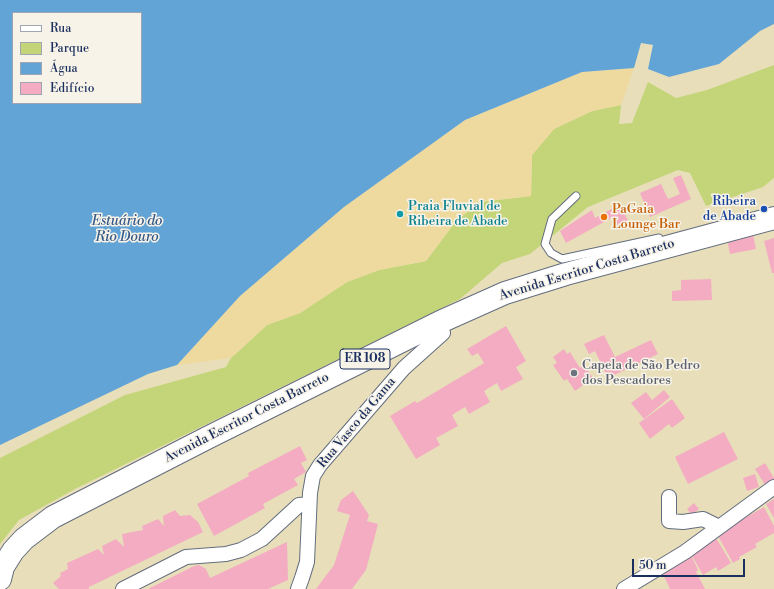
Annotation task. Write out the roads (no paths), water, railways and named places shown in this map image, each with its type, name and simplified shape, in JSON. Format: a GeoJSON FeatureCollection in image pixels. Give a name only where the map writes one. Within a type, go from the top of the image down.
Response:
{"type":"FeatureCollection","features":[{"type":"Feature","properties":{"kind":"main road","name":"Avenida Escritor Costa Barreto"},"geometry":{"type":"LineString","coordinates":[[0,579],[3,567],[13,551],[24,539],[53,517],[209,437],[440,322],[505,293],[686,236],[774,218]]}},
{"type":"Feature","properties":{"kind":"street","name":"Rua Vasco da Gama"},"geometry":{"type":"LineString","coordinates":[[298,589],[307,562],[309,504],[313,476],[320,465],[404,368],[443,333],[440,322]]}},
{"type":"Feature","properties":{"kind":"street"},"geometry":{"type":"LineString","coordinates":[[624,589],[685,552],[774,487]]}},
{"type":"Feature","properties":{"kind":"street"},"geometry":{"type":"LineString","coordinates":[[669,497],[669,521],[684,522],[703,519],[719,527]]}},
{"type":"Feature","properties":{"kind":"street"},"geometry":{"type":"LineString","coordinates":[[123,589],[186,557],[226,554],[241,550],[262,539],[299,505],[309,504]]}},
{"type":"Feature","properties":{"kind":"lane"},"geometry":{"type":"LineString","coordinates":[[576,196],[552,219],[545,244],[551,253],[562,259],[663,237]]}},
{"type":"Feature","properties":{"kind":"water","name":"Estuário do Rio Douro"},"geometry":{"type":"Polygon","coordinates":[[[0,0],[774,0],[774,24],[760,31],[719,64],[669,77],[648,69],[653,45],[641,43],[634,68],[582,72],[465,120],[344,207],[240,296],[177,365],[148,374],[0,445],[0,0]]]}},
{"type":"Feature","properties":{"kind":"place","name":"Ribeira de Abade"},"geometry":{"type":"Point","coordinates":[764,209]}},
{"type":"Feature","properties":{"kind":"place","name":"Praia Fluvial de Ribeira de Abade"},"geometry":{"type":"Point","coordinates":[400,214]}},
{"type":"Feature","properties":{"kind":"place","name":"PaGaia Lounge Bar"},"geometry":{"type":"Point","coordinates":[604,217]}},
{"type":"Feature","properties":{"kind":"place","name":"Capela de São Pedro dos Pescadores"},"geometry":{"type":"Point","coordinates":[574,373]}}]}
